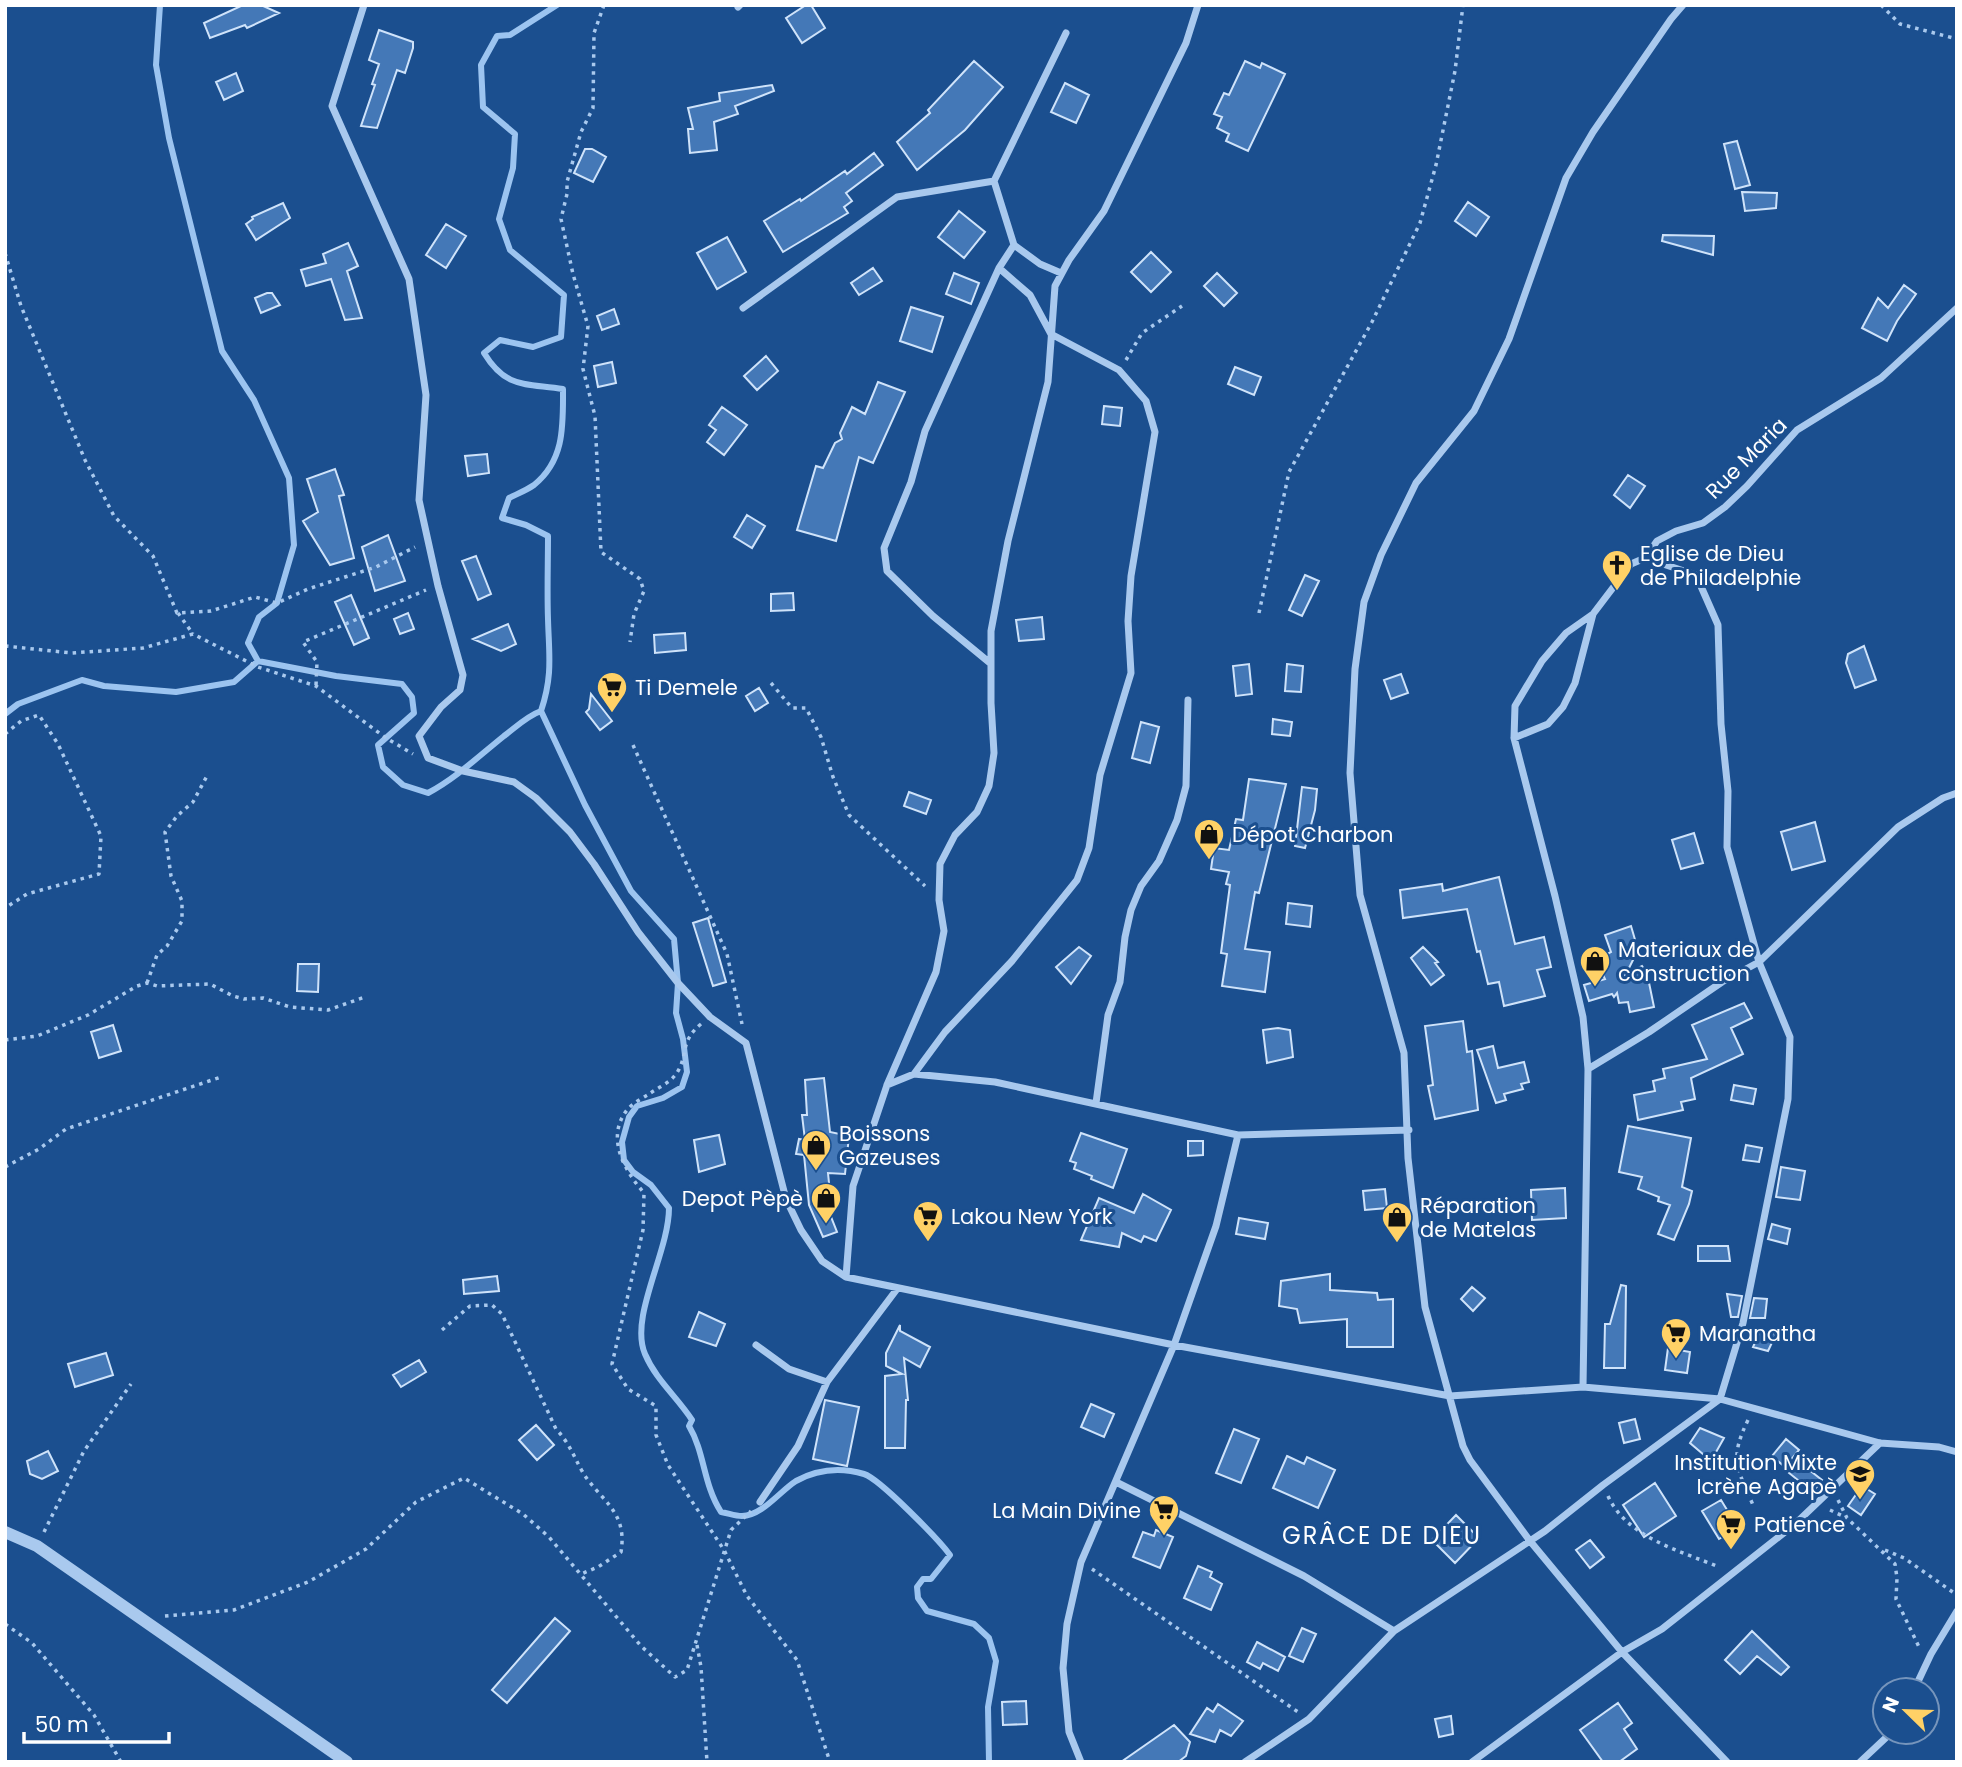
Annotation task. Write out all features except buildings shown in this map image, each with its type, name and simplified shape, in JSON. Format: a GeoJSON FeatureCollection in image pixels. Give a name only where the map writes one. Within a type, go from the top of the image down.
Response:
{"type":"FeatureCollection","features":[{"type":"Feature","properties":{"kind":"street"},"geometry":{"type":"LineString","coordinates":[[364,5],[332,106],[409,279],[426,395],[419,500],[438,586],[463,675],[460,690],[441,707],[419,736],[428,758],[463,771],[514,782],[536,798],[570,832],[638,932],[710,1017],[746,1043],[786,1199],[801,1230],[822,1261],[846,1277],[897,1289],[1174,1345],[1450,1396],[1583,1387],[1720,1399],[1880,1443],[1939,1447],[1957,1452]]}},
{"type":"Feature","properties":{"kind":"street"},"geometry":{"type":"LineString","coordinates":[[846,1277],[853,1186],[887,1085],[936,972],[944,931],[939,900],[940,864],[955,835],[977,812],[989,786],[994,753],[991,631],[1006,554],[1048,382],[1055,286],[1104,211],[1186,43],[1198,5]]}},
{"type":"Feature","properties":{"kind":"street"},"geometry":{"type":"LineString","coordinates":[[1683,5],[1593,132],[1566,178],[1509,338],[1474,411],[1416,483],[1381,555],[1364,602],[1355,669],[1350,773],[1360,895],[1405,1053],[1408,1158],[1425,1307],[1463,1446],[1470,1460],[1530,1541],[1622,1652],[1727,1762]]}},
{"type":"Feature","properties":{"kind":"street"},"geometry":{"type":"LineString","coordinates":[[1061,273],[1040,264],[1014,245],[994,181],[1066,33]]}},
{"type":"Feature","properties":{"kind":"street"},"geometry":{"type":"LineString","coordinates":[[743,308],[897,197],[994,181]]}},
{"type":"Feature","properties":{"kind":"street"},"geometry":{"type":"LineString","coordinates":[[990,663],[933,616],[887,571],[884,548],[911,482],[925,431],[999,268],[1014,245]]}},
{"type":"Feature","properties":{"kind":"street"},"geometry":{"type":"LineString","coordinates":[[914,1074],[945,1032],[1012,961],[1077,880],[1089,848],[1100,775],[1131,673],[1128,621],[1131,576],[1155,432],[1146,401],[1119,370],[1051,334],[1030,295],[999,268]]}},
{"type":"Feature","properties":{"kind":"street","name":"Rue Maria"},"geometry":{"type":"LineString","coordinates":[[1514,738],[1548,724],[1563,708],[1575,683],[1593,614],[1631,564],[1645,558],[1657,541],[1676,531],[1703,523],[1725,506],[1747,486],[1797,430],[1881,378],[1957,308]]}},
{"type":"Feature","properties":{"kind":"street"},"geometry":{"type":"LineString","coordinates":[[1245,1762],[1309,1719],[1394,1631],[1530,1541],[1720,1399],[1743,1323],[1788,1099],[1790,1037],[1759,962],[1727,847],[1728,791],[1721,724],[1717,625],[1696,575],[1645,558]]}},
{"type":"Feature","properties":{"kind":"street"},"geometry":{"type":"LineString","coordinates":[[1583,1387],[1588,1069],[1583,1017],[1514,738],[1515,706],[1542,661],[1566,633],[1593,614]]}},
{"type":"Feature","properties":{"kind":"street"},"geometry":{"type":"LineString","coordinates":[[1096,1103],[1108,1015],[1120,982],[1131,910],[1141,886],[1159,861],[1177,820],[1186,786],[1188,700]]}},
{"type":"Feature","properties":{"kind":"street"},"geometry":{"type":"LineString","coordinates":[[1588,1069],[1649,1032],[1722,982],[1759,962],[1898,827],[1943,798],[1957,793]]}},
{"type":"Feature","properties":{"kind":"street"},"geometry":{"type":"LineString","coordinates":[[887,1085],[914,1074],[995,1082],[1238,1135],[1409,1130]]}},
{"type":"Feature","properties":{"kind":"street"},"geometry":{"type":"LineString","coordinates":[[1081,1762],[1069,1732],[1063,1668],[1068,1624],[1081,1562],[1174,1345],[1216,1226],[1238,1135]]}},
{"type":"Feature","properties":{"kind":"street"},"geometry":{"type":"LineString","coordinates":[[760,1502],[798,1447],[827,1382],[897,1289]]}},
{"type":"Feature","properties":{"kind":"street"},"geometry":{"type":"LineString","coordinates":[[756,1345],[789,1369],[827,1382]]}},
{"type":"Feature","properties":{"kind":"street"},"geometry":{"type":"LineString","coordinates":[[1472,1762],[1622,1652],[1662,1629],[1795,1524],[1880,1443]]}},
{"type":"Feature","properties":{"kind":"street"},"geometry":{"type":"LineString","coordinates":[[1116,1482],[1304,1576],[1394,1631]]}},
{"type":"Feature","properties":{"kind":"street"},"geometry":{"type":"LineString","coordinates":[[5,1532],[37,1546],[346,1762]]}},
{"type":"Feature","properties":{"kind":"street"},"geometry":{"type":"LineString","coordinates":[[1920,1676],[1957,1611]]}},
{"type":"Feature","properties":{"kind":"street"},"geometry":{"type":"LineString","coordinates":[[1860,1762],[1877,1746]]}},
{"type":"Feature","properties":{"kind":"path"},"geometry":{"type":"LineString","coordinates":[[604,5],[594,33],[593,108],[581,132],[567,182],[561,219],[588,326],[583,369],[595,416],[601,552],[640,579],[644,591],[634,614],[630,642]]}},
{"type":"Feature","properties":{"kind":"path"},"geometry":{"type":"LineString","coordinates":[[1259,613],[1289,472],[1372,322],[1420,223],[1436,165],[1452,85],[1463,5]]}},
{"type":"Feature","properties":{"kind":"path"},"geometry":{"type":"LineString","coordinates":[[1881,5],[1900,24],[1957,39]]}},
{"type":"Feature","properties":{"kind":"path"},"geometry":{"type":"LineString","coordinates":[[5,253],[21,306],[85,460],[114,516],[153,555],[177,613],[193,634],[258,667],[316,686],[386,738],[415,755],[428,758]]}},
{"type":"Feature","properties":{"kind":"path"},"geometry":{"type":"LineString","coordinates":[[1119,370],[1142,333],[1182,306]]}},
{"type":"Feature","properties":{"kind":"path"},"geometry":{"type":"LineString","coordinates":[[177,613],[211,611],[255,597],[278,603],[309,589],[376,567],[427,540]]}},
{"type":"Feature","properties":{"kind":"path"},"geometry":{"type":"LineString","coordinates":[[316,686],[317,662],[303,642],[438,586]]}},
{"type":"Feature","properties":{"kind":"path"},"geometry":{"type":"LineString","coordinates":[[5,646],[72,653],[143,648],[193,634]]}},
{"type":"Feature","properties":{"kind":"path"},"geometry":{"type":"LineString","coordinates":[[771,683],[792,708],[807,708],[821,737],[833,777],[849,815],[939,900]]}},
{"type":"Feature","properties":{"kind":"path"},"geometry":{"type":"LineString","coordinates":[[5,734],[21,721],[39,715],[58,744],[101,836],[99,874],[27,894],[5,908]]}},
{"type":"Feature","properties":{"kind":"path"},"geometry":{"type":"LineString","coordinates":[[633,745],[727,954],[746,1043]]}},
{"type":"Feature","properties":{"kind":"path"},"geometry":{"type":"LineString","coordinates":[[147,983],[157,955],[167,946],[182,920],[182,901],[171,876],[165,832],[177,816],[193,802],[208,774]]}},
{"type":"Feature","properties":{"kind":"path"},"geometry":{"type":"LineString","coordinates":[[5,1040],[37,1036],[88,1015],[147,983],[157,986],[210,984],[244,999],[263,998],[290,1007],[328,1010],[365,997]]}},
{"type":"Feature","properties":{"kind":"path"},"geometry":{"type":"LineString","coordinates":[[710,1017],[698,1026],[684,1045],[679,1069],[671,1080],[627,1110],[619,1130],[620,1159],[643,1193],[643,1230],[612,1364],[628,1389],[656,1406],[656,1435],[668,1465],[723,1550],[747,1596],[797,1660],[830,1762]]}},
{"type":"Feature","properties":{"kind":"path"},"geometry":{"type":"LineString","coordinates":[[5,1167],[39,1149],[66,1129],[221,1077]]}},
{"type":"Feature","properties":{"kind":"path"},"geometry":{"type":"LineString","coordinates":[[442,1330],[470,1306],[492,1305],[502,1314],[556,1429],[569,1443],[583,1473],[611,1504],[624,1537],[621,1552],[581,1574]]}},
{"type":"Feature","properties":{"kind":"path"},"geometry":{"type":"LineString","coordinates":[[37,1546],[84,1451],[131,1384]]}},
{"type":"Feature","properties":{"kind":"path"},"geometry":{"type":"LineString","coordinates":[[1753,1505],[1736,1465],[1738,1440],[1754,1409]]}},
{"type":"Feature","properties":{"kind":"path"},"geometry":{"type":"LineString","coordinates":[[165,1616],[234,1610],[308,1582],[366,1549],[416,1502],[464,1478],[523,1514],[549,1537],[641,1646],[675,1677],[687,1670],[723,1550],[732,1530],[760,1502]]}},
{"type":"Feature","properties":{"kind":"path"},"geometry":{"type":"LineString","coordinates":[[1603,1485],[1611,1504],[1635,1530],[1733,1573]]}},
{"type":"Feature","properties":{"kind":"path"},"geometry":{"type":"LineString","coordinates":[[1833,1488],[1847,1518]]}},
{"type":"Feature","properties":{"kind":"path"},"geometry":{"type":"LineString","coordinates":[[1817,1503],[1847,1518],[1895,1564],[1896,1599],[1926,1664]]}},
{"type":"Feature","properties":{"kind":"path"},"geometry":{"type":"LineString","coordinates":[[1881,1548],[1904,1558],[1957,1595]]}},
{"type":"Feature","properties":{"kind":"path"},"geometry":{"type":"LineString","coordinates":[[1081,1562],[1309,1719]]}},
{"type":"Feature","properties":{"kind":"path"},"geometry":{"type":"LineString","coordinates":[[5,1624],[32,1643],[94,1715],[121,1762]]}},
{"type":"Feature","properties":{"kind":"path"},"geometry":{"type":"LineString","coordinates":[[697,1642],[707,1762]]}},
{"type":"Feature","properties":{"kind":"waterway"},"geometry":{"type":"LineString","coordinates":[[160,5],[156,65],[169,138],[222,351],[254,400],[289,478],[294,545],[277,603],[259,617],[248,643],[258,661],[336,676],[402,684],[412,697],[414,713],[378,745],[383,767],[403,785],[428,793],[458,774],[522,722],[541,711],[585,805],[631,891],[674,939],[678,983],[676,1013],[683,1039],[687,1072],[682,1087],[663,1098],[637,1106],[629,1117],[622,1142],[624,1160],[633,1172],[651,1185],[669,1208],[663,1244],[642,1322],[641,1339],[645,1354],[655,1372],[692,1420],[689,1426],[721,1512],[749,1515],[764,1508],[790,1485],[804,1477],[829,1470],[855,1472],[872,1478],[883,1487],[944,1547],[950,1555],[931,1579],[923,1579],[917,1587],[918,1598],[927,1611],[974,1624],[989,1638],[996,1661],[988,1707],[989,1762]]}},
{"type":"Feature","properties":{"kind":"waterway"},"geometry":{"type":"LineString","coordinates":[[541,711],[549,665],[548,536],[526,525],[502,518],[509,498],[534,485],[552,465],[562,429],[563,389],[509,379],[492,365],[484,353],[500,340],[533,347],[561,337],[564,295],[510,250],[499,219],[513,168],[515,134],[483,107],[481,65],[497,36],[510,35],[557,5]]}},
{"type":"Feature","properties":{"kind":"waterway"},"geometry":{"type":"LineString","coordinates":[[5,714],[18,704],[82,680],[104,686],[176,692],[234,682],[258,661]]}},
{"type":"Feature","properties":{"kind":"place","name":"Eglise de Dieu de Philadelphie"},"geometry":{"type":"Point","coordinates":[1617,592]}},
{"type":"Feature","properties":{"kind":"place","name":"Ti Demele"},"geometry":{"type":"Point","coordinates":[612,714]}},
{"type":"Feature","properties":{"kind":"place","name":"Dépot Charbon"},"geometry":{"type":"Point","coordinates":[1209,861]}},
{"type":"Feature","properties":{"kind":"place","name":"Materiaux de construction"},"geometry":{"type":"Point","coordinates":[1595,988]}},
{"type":"Feature","properties":{"kind":"place","name":"Boissons Gazeuses"},"geometry":{"type":"Point","coordinates":[816,1172]}},
{"type":"Feature","properties":{"kind":"place","name":"Depot Pèpè"},"geometry":{"type":"Point","coordinates":[826,1225]}},
{"type":"Feature","properties":{"kind":"place","name":"Lakou New York"},"geometry":{"type":"Point","coordinates":[928,1243]}},
{"type":"Feature","properties":{"kind":"place","name":"Réparation de Matelas"},"geometry":{"type":"Point","coordinates":[1397,1244]}},
{"type":"Feature","properties":{"kind":"place","name":"Maranatha"},"geometry":{"type":"Point","coordinates":[1676,1360]}},
{"type":"Feature","properties":{"kind":"place","name":"Institution Mixte Icrène Agapè"},"geometry":{"type":"Point","coordinates":[1860,1501]}},
{"type":"Feature","properties":{"kind":"place","name":"La Main Divine"},"geometry":{"type":"Point","coordinates":[1164,1537]}},
{"type":"Feature","properties":{"kind":"place","name":"Patience"},"geometry":{"type":"Point","coordinates":[1731,1551]}},
{"type":"Feature","properties":{"kind":"district","name":"GRÂCE DE DIEU"},"geometry":{"type":"Point","coordinates":[1382,1535]}}]}
